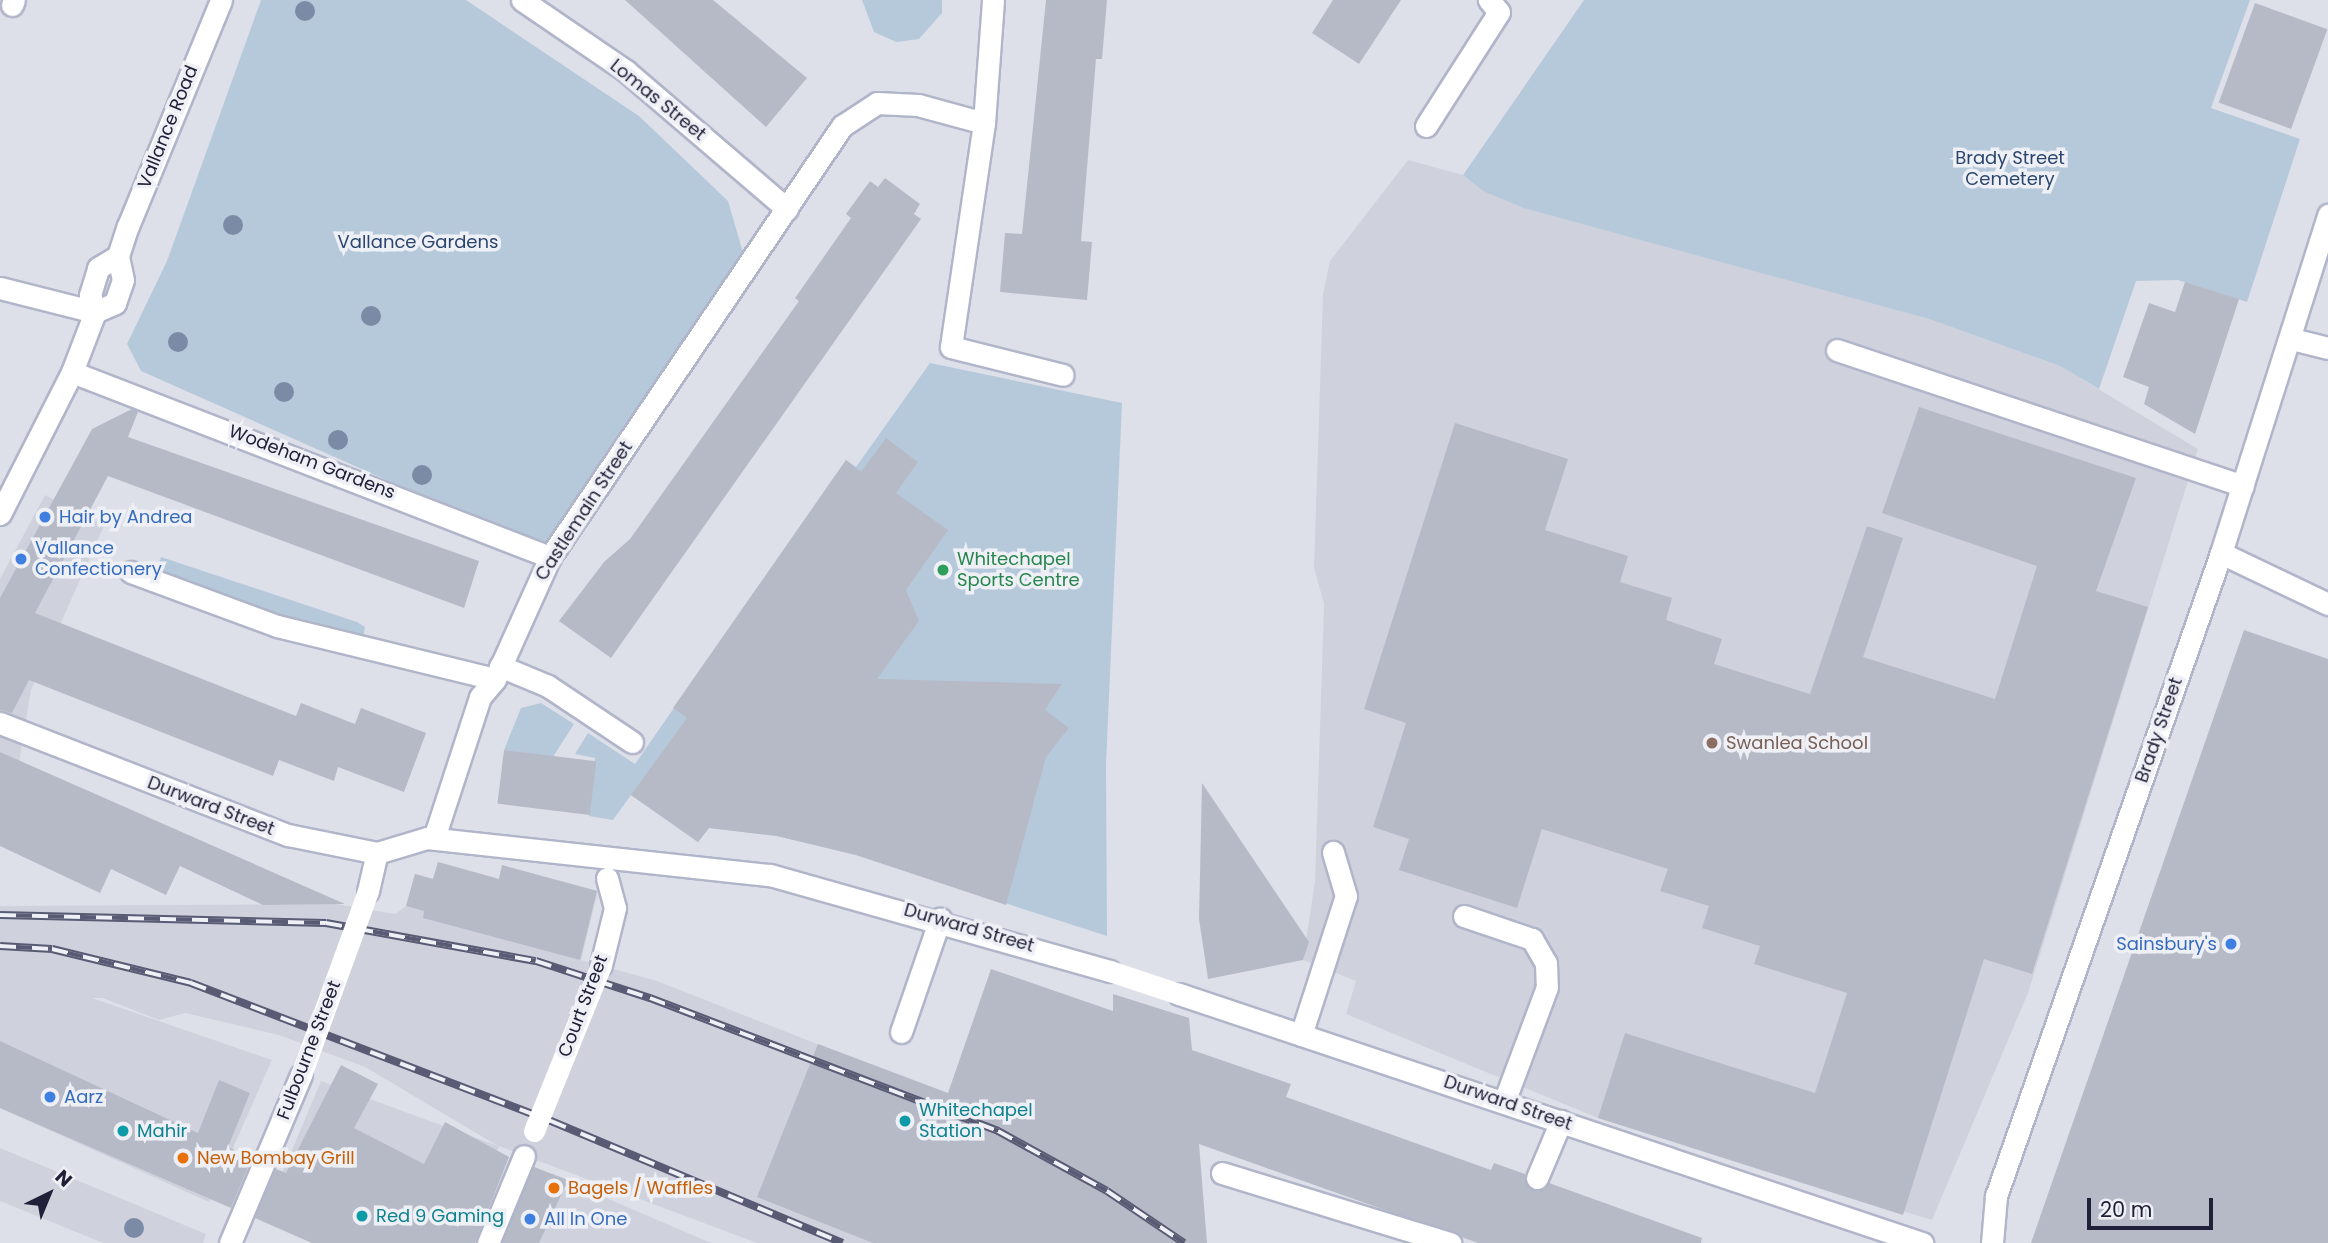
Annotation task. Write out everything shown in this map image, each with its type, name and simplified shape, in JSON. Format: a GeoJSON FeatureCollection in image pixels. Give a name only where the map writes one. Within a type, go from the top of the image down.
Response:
{"type":"FeatureCollection","features":[{"type":"Feature","properties":{"kind":"street","name":"Vallance Road"},"geometry":{"type":"LineString","coordinates":[[0,514],[72,372],[95,312],[90,295],[98,268],[118,256],[221,0]]}},
{"type":"Feature","properties":{"kind":"street"},"geometry":{"type":"LineString","coordinates":[[993,0],[984,123],[951,347],[1063,375]]}},
{"type":"Feature","properties":{"kind":"street"},"geometry":{"type":"LineString","coordinates":[[1426,126],[1499,12],[1489,0]]}},
{"type":"Feature","properties":{"kind":"street","name":"Lomas Street"},"geometry":{"type":"LineString","coordinates":[[531,2],[626,71],[787,209]]}},
{"type":"Feature","properties":{"kind":"street","name":"Castlemain Street"},"geometry":{"type":"LineString","coordinates":[[434,838],[480,697],[497,673],[550,558],[842,126],[877,103],[918,105],[984,123]]}},
{"type":"Feature","properties":{"kind":"street","name":"Brady Street"},"geometry":{"type":"LineString","coordinates":[[1992,1243],[1996,1196],[2244,486],[2292,339],[2328,215]]}},
{"type":"Feature","properties":{"kind":"street"},"geometry":{"type":"LineString","coordinates":[[0,288],[95,312]]}},
{"type":"Feature","properties":{"kind":"street"},"geometry":{"type":"LineString","coordinates":[[2292,339],[2328,348]]}},
{"type":"Feature","properties":{"kind":"street"},"geometry":{"type":"LineString","coordinates":[[1837,350],[2244,486]]}},
{"type":"Feature","properties":{"kind":"street","name":"Wodeham Gardens"},"geometry":{"type":"LineString","coordinates":[[72,372],[550,558]]}},
{"type":"Feature","properties":{"kind":"street"},"geometry":{"type":"LineString","coordinates":[[2221,553],[2328,604]]}},
{"type":"Feature","properties":{"kind":"street"},"geometry":{"type":"LineString","coordinates":[[131,572],[277,626],[548,686],[632,742]]}},
{"type":"Feature","properties":{"kind":"street","name":"Durward Street"},"geometry":{"type":"LineString","coordinates":[[0,723],[255,825],[377,853],[417,838],[434,838],[770,875],[940,919],[1110,971],[1922,1243]]}},
{"type":"Feature","properties":{"kind":"street"},"geometry":{"type":"LineString","coordinates":[[1301,1035],[1346,896],[1333,852]]}},
{"type":"Feature","properties":{"kind":"street","name":"Fulbourne Street"},"geometry":{"type":"LineString","coordinates":[[230,1243],[301,1075],[368,891],[377,853]]}},
{"type":"Feature","properties":{"kind":"street","name":"Court Street"},"geometry":{"type":"LineString","coordinates":[[534,1131],[601,965],[615,908],[607,878]]}},
{"type":"Feature","properties":{"kind":"street"},"geometry":{"type":"LineString","coordinates":[[1464,915],[1532,940],[1546,963],[1546,987],[1504,1102]]}},
{"type":"Feature","properties":{"kind":"street"},"geometry":{"type":"LineString","coordinates":[[901,1032],[940,919]]}},
{"type":"Feature","properties":{"kind":"street"},"geometry":{"type":"LineString","coordinates":[[1537,1178],[1561,1121]]}},
{"type":"Feature","properties":{"kind":"street"},"geometry":{"type":"LineString","coordinates":[[488,1243],[524,1156]]}},
{"type":"Feature","properties":{"kind":"street"},"geometry":{"type":"LineString","coordinates":[[1222,1173],[1450,1243]]}},
{"type":"Feature","properties":{"kind":"shaded area","name":"Swanlea School"},"geometry":{"type":"Polygon","coordinates":[[[1408,160],[1463,175],[1483,191],[1929,319],[2060,366],[2198,449],[2028,993],[1932,1220],[1598,1118],[1447,1056],[1346,1014],[1356,981],[1303,960],[1315,881],[1324,604],[1314,568],[1323,294],[1330,261],[1408,160]]]}},
{"type":"Feature","properties":{"kind":"shaded area"},"geometry":{"type":"Polygon","coordinates":[[[45,495],[104,526],[31,690],[14,794],[0,838],[0,579],[45,495]]]}},
{"type":"Feature","properties":{"kind":"shaded area"},"geometry":{"type":"Polygon","coordinates":[[[438,862],[499,879],[502,865],[598,891],[581,960],[657,981],[830,1049],[1124,1243],[757,1243],[499,1146],[478,1195],[312,1243],[262,1221],[321,1081],[498,1146],[365,1067],[279,1035],[185,1013],[159,1020],[103,998],[92,998],[272,1060],[209,1202],[0,1108],[0,906],[336,904],[395,914],[406,906],[415,874],[433,879],[438,862]]]}},
{"type":"Feature","properties":{"kind":"shaded area"},"geometry":{"type":"Polygon","coordinates":[[[0,1148],[206,1234],[203,1243],[103,1243],[0,1201],[0,1148]]]}},
{"type":"Feature","properties":{"kind":"shaded area"},"geometry":{"type":"Polygon","coordinates":[[[532,1166],[711,1243],[500,1243],[532,1166]]]}},
{"type":"Feature","properties":{"kind":"green space","name":"Vallance Gardens"},"geometry":{"type":"Polygon","coordinates":[[[261,0],[466,0],[639,116],[728,201],[744,256],[552,546],[542,549],[141,371],[127,344],[167,261],[261,0]]]}},
{"type":"Feature","properties":{"kind":"green space"},"geometry":{"type":"Polygon","coordinates":[[[862,0],[942,0],[942,13],[919,39],[896,42],[874,32],[862,0]]]}},
{"type":"Feature","properties":{"kind":"green space","name":"Brady Street Cemetery"},"geometry":{"type":"Polygon","coordinates":[[[1584,0],[2250,0],[2211,108],[2300,139],[2247,302],[2178,280],[2136,281],[2099,389],[2060,366],[1929,319],[1524,208],[1483,191],[1463,175],[1584,0]]]}},
{"type":"Feature","properties":{"kind":"green space","name":"Whitechapel Sports Centre"},"geometry":{"type":"Polygon","coordinates":[[[930,363],[1122,403],[1106,765],[1107,936],[856,855],[777,836],[709,828],[698,842],[631,795],[613,820],[589,816],[595,758],[575,754],[588,733],[635,764],[846,460],[856,467],[930,363]]]}},
{"type":"Feature","properties":{"kind":"green space"},"geometry":{"type":"Polygon","coordinates":[[[161,557],[357,622],[365,627],[361,654],[244,627],[148,591],[161,557]]]}},
{"type":"Feature","properties":{"kind":"green space"},"geometry":{"type":"Polygon","coordinates":[[[541,703],[574,724],[553,757],[504,750],[521,708],[541,703]]]}},
{"type":"Feature","properties":{"kind":"building"},"geometry":{"type":"Polygon","coordinates":[[[625,0],[713,0],[807,78],[766,127],[625,0]]]}},
{"type":"Feature","properties":{"kind":"building"},"geometry":{"type":"Polygon","coordinates":[[[1046,0],[1107,0],[1102,59],[1096,59],[1081,241],[1092,242],[1087,300],[1000,292],[1005,233],[1022,234],[1046,0]]]}},
{"type":"Feature","properties":{"kind":"building"},"geometry":{"type":"Polygon","coordinates":[[[1333,0],[1401,0],[1359,64],[1312,33],[1333,0]]]}},
{"type":"Feature","properties":{"kind":"building"},"geometry":{"type":"Polygon","coordinates":[[[2255,3],[2327,29],[2291,129],[2219,103],[2255,3]]]}},
{"type":"Feature","properties":{"kind":"building"},"geometry":{"type":"Polygon","coordinates":[[[885,178],[920,204],[914,214],[921,219],[611,658],[559,621],[604,562],[630,539],[799,301],[795,298],[851,218],[846,214],[870,181],[878,187],[885,178]]]}},
{"type":"Feature","properties":{"kind":"building"},"geometry":{"type":"Polygon","coordinates":[[[2185,282],[2239,299],[2195,434],[2144,404],[2149,387],[2123,377],[2149,303],[2175,312],[2185,282]]]}},
{"type":"Feature","properties":{"kind":"building"},"geometry":{"type":"Polygon","coordinates":[[[1919,407],[2136,478],[2096,591],[2148,607],[2032,974],[1984,959],[1903,1215],[1598,1118],[1625,1033],[1815,1093],[1847,993],[1754,964],[1760,946],[1702,928],[1709,906],[1660,891],[1668,869],[1542,829],[1517,908],[1399,870],[1409,839],[1373,827],[1406,723],[1364,709],[1455,423],[1568,459],[1545,530],[1628,556],[1620,582],[1672,598],[1666,620],[1722,639],[1714,664],[1810,694],[1867,526],[1903,538],[1863,657],[1995,699],[2037,566],[1882,513],[1919,407]]]}},
{"type":"Feature","properties":{"kind":"building"},"geometry":{"type":"Polygon","coordinates":[[[132,409],[138,412],[128,437],[479,561],[464,608],[108,476],[35,613],[296,716],[301,703],[355,724],[361,708],[426,733],[404,792],[338,767],[334,781],[279,760],[273,776],[29,680],[12,713],[0,710],[0,598],[92,429],[132,409]]]}},
{"type":"Feature","properties":{"kind":"building"},"geometry":{"type":"Polygon","coordinates":[[[886,438],[918,462],[896,493],[948,530],[906,590],[919,621],[877,679],[1062,684],[1045,710],[1069,728],[1046,757],[1006,905],[856,855],[777,836],[709,828],[698,842],[631,795],[687,718],[673,708],[846,460],[861,472],[886,438]]]}},
{"type":"Feature","properties":{"kind":"building","name":"Sainsbury's"},"geometry":{"type":"Polygon","coordinates":[[[2244,630],[2328,659],[2328,1243],[2031,1243],[2244,630]]]}},
{"type":"Feature","properties":{"kind":"building"},"geometry":{"type":"Polygon","coordinates":[[[504,750],[596,761],[590,815],[497,804],[504,750]]]}},
{"type":"Feature","properties":{"kind":"building"},"geometry":{"type":"Polygon","coordinates":[[[0,752],[345,904],[263,905],[180,866],[166,895],[111,869],[100,893],[0,846],[0,752]]]}},
{"type":"Feature","properties":{"kind":"building"},"geometry":{"type":"Polygon","coordinates":[[[1202,783],[1309,942],[1303,960],[1208,979],[1199,919],[1202,783]]]}},
{"type":"Feature","properties":{"kind":"building"},"geometry":{"type":"Polygon","coordinates":[[[438,862],[499,879],[502,865],[597,891],[580,960],[423,918],[424,911],[406,906],[415,874],[433,879],[438,862]]]}},
{"type":"Feature","properties":{"kind":"building"},"geometry":{"type":"Polygon","coordinates":[[[991,969],[1113,1011],[1113,994],[1189,1018],[1192,1050],[1291,1084],[1286,1097],[1491,1170],[1494,1163],[1525,1174],[1533,1190],[1549,1183],[1702,1238],[1701,1243],[1478,1243],[1199,1144],[1207,1243],[873,1243],[757,1197],[818,1044],[948,1093],[991,969]]]}},
{"type":"Feature","properties":{"kind":"building"},"geometry":{"type":"Polygon","coordinates":[[[0,1041],[198,1133],[219,1080],[250,1093],[228,1147],[252,1158],[231,1208],[0,1108],[0,1041]]]}},
{"type":"Feature","properties":{"kind":"building"},"geometry":{"type":"Polygon","coordinates":[[[341,1065],[378,1084],[354,1128],[424,1164],[445,1122],[509,1157],[475,1243],[312,1243],[255,1218],[276,1169],[286,1173],[341,1065]]]}},
{"type":"Feature","properties":{"kind":"building"},"geometry":{"type":"Polygon","coordinates":[[[534,1167],[568,1180],[539,1243],[502,1243],[534,1167]]]}},
{"type":"Feature","properties":{"kind":"railway"},"geometry":{"type":"LineString","coordinates":[[0,915],[326,923],[536,961],[650,998],[998,1131],[1107,1191],[1184,1243]]}},
{"type":"Feature","properties":{"kind":"railway"},"geometry":{"type":"LineString","coordinates":[[0,946],[52,949],[191,983],[551,1121],[843,1243]]}},
{"type":"Feature","properties":{"kind":"place","name":"Hair by Andrea"},"geometry":{"type":"Point","coordinates":[45,517]}},
{"type":"Feature","properties":{"kind":"place","name":"Vallance Confectionery"},"geometry":{"type":"Point","coordinates":[21,559]}},
{"type":"Feature","properties":{"kind":"place","name":"Whitechapel Sports Centre"},"geometry":{"type":"Point","coordinates":[943,570]}},
{"type":"Feature","properties":{"kind":"place","name":"Swanlea School"},"geometry":{"type":"Point","coordinates":[1712,743]}},
{"type":"Feature","properties":{"kind":"place","name":"Sainsbury's"},"geometry":{"type":"Point","coordinates":[2231,944]}},
{"type":"Feature","properties":{"kind":"place","name":"Aarz"},"geometry":{"type":"Point","coordinates":[50,1097]}},
{"type":"Feature","properties":{"kind":"place","name":"Whitechapel Station"},"geometry":{"type":"Point","coordinates":[905,1121]}},
{"type":"Feature","properties":{"kind":"place","name":"Mahir"},"geometry":{"type":"Point","coordinates":[123,1131]}},
{"type":"Feature","properties":{"kind":"place","name":"New Bombay Grill"},"geometry":{"type":"Point","coordinates":[183,1158]}},
{"type":"Feature","properties":{"kind":"place","name":"Bagels / Waffles"},"geometry":{"type":"Point","coordinates":[554,1188]}},
{"type":"Feature","properties":{"kind":"place","name":"Red 9 Gaming"},"geometry":{"type":"Point","coordinates":[362,1216]}},
{"type":"Feature","properties":{"kind":"place","name":"All In One"},"geometry":{"type":"Point","coordinates":[530,1219]}}]}
